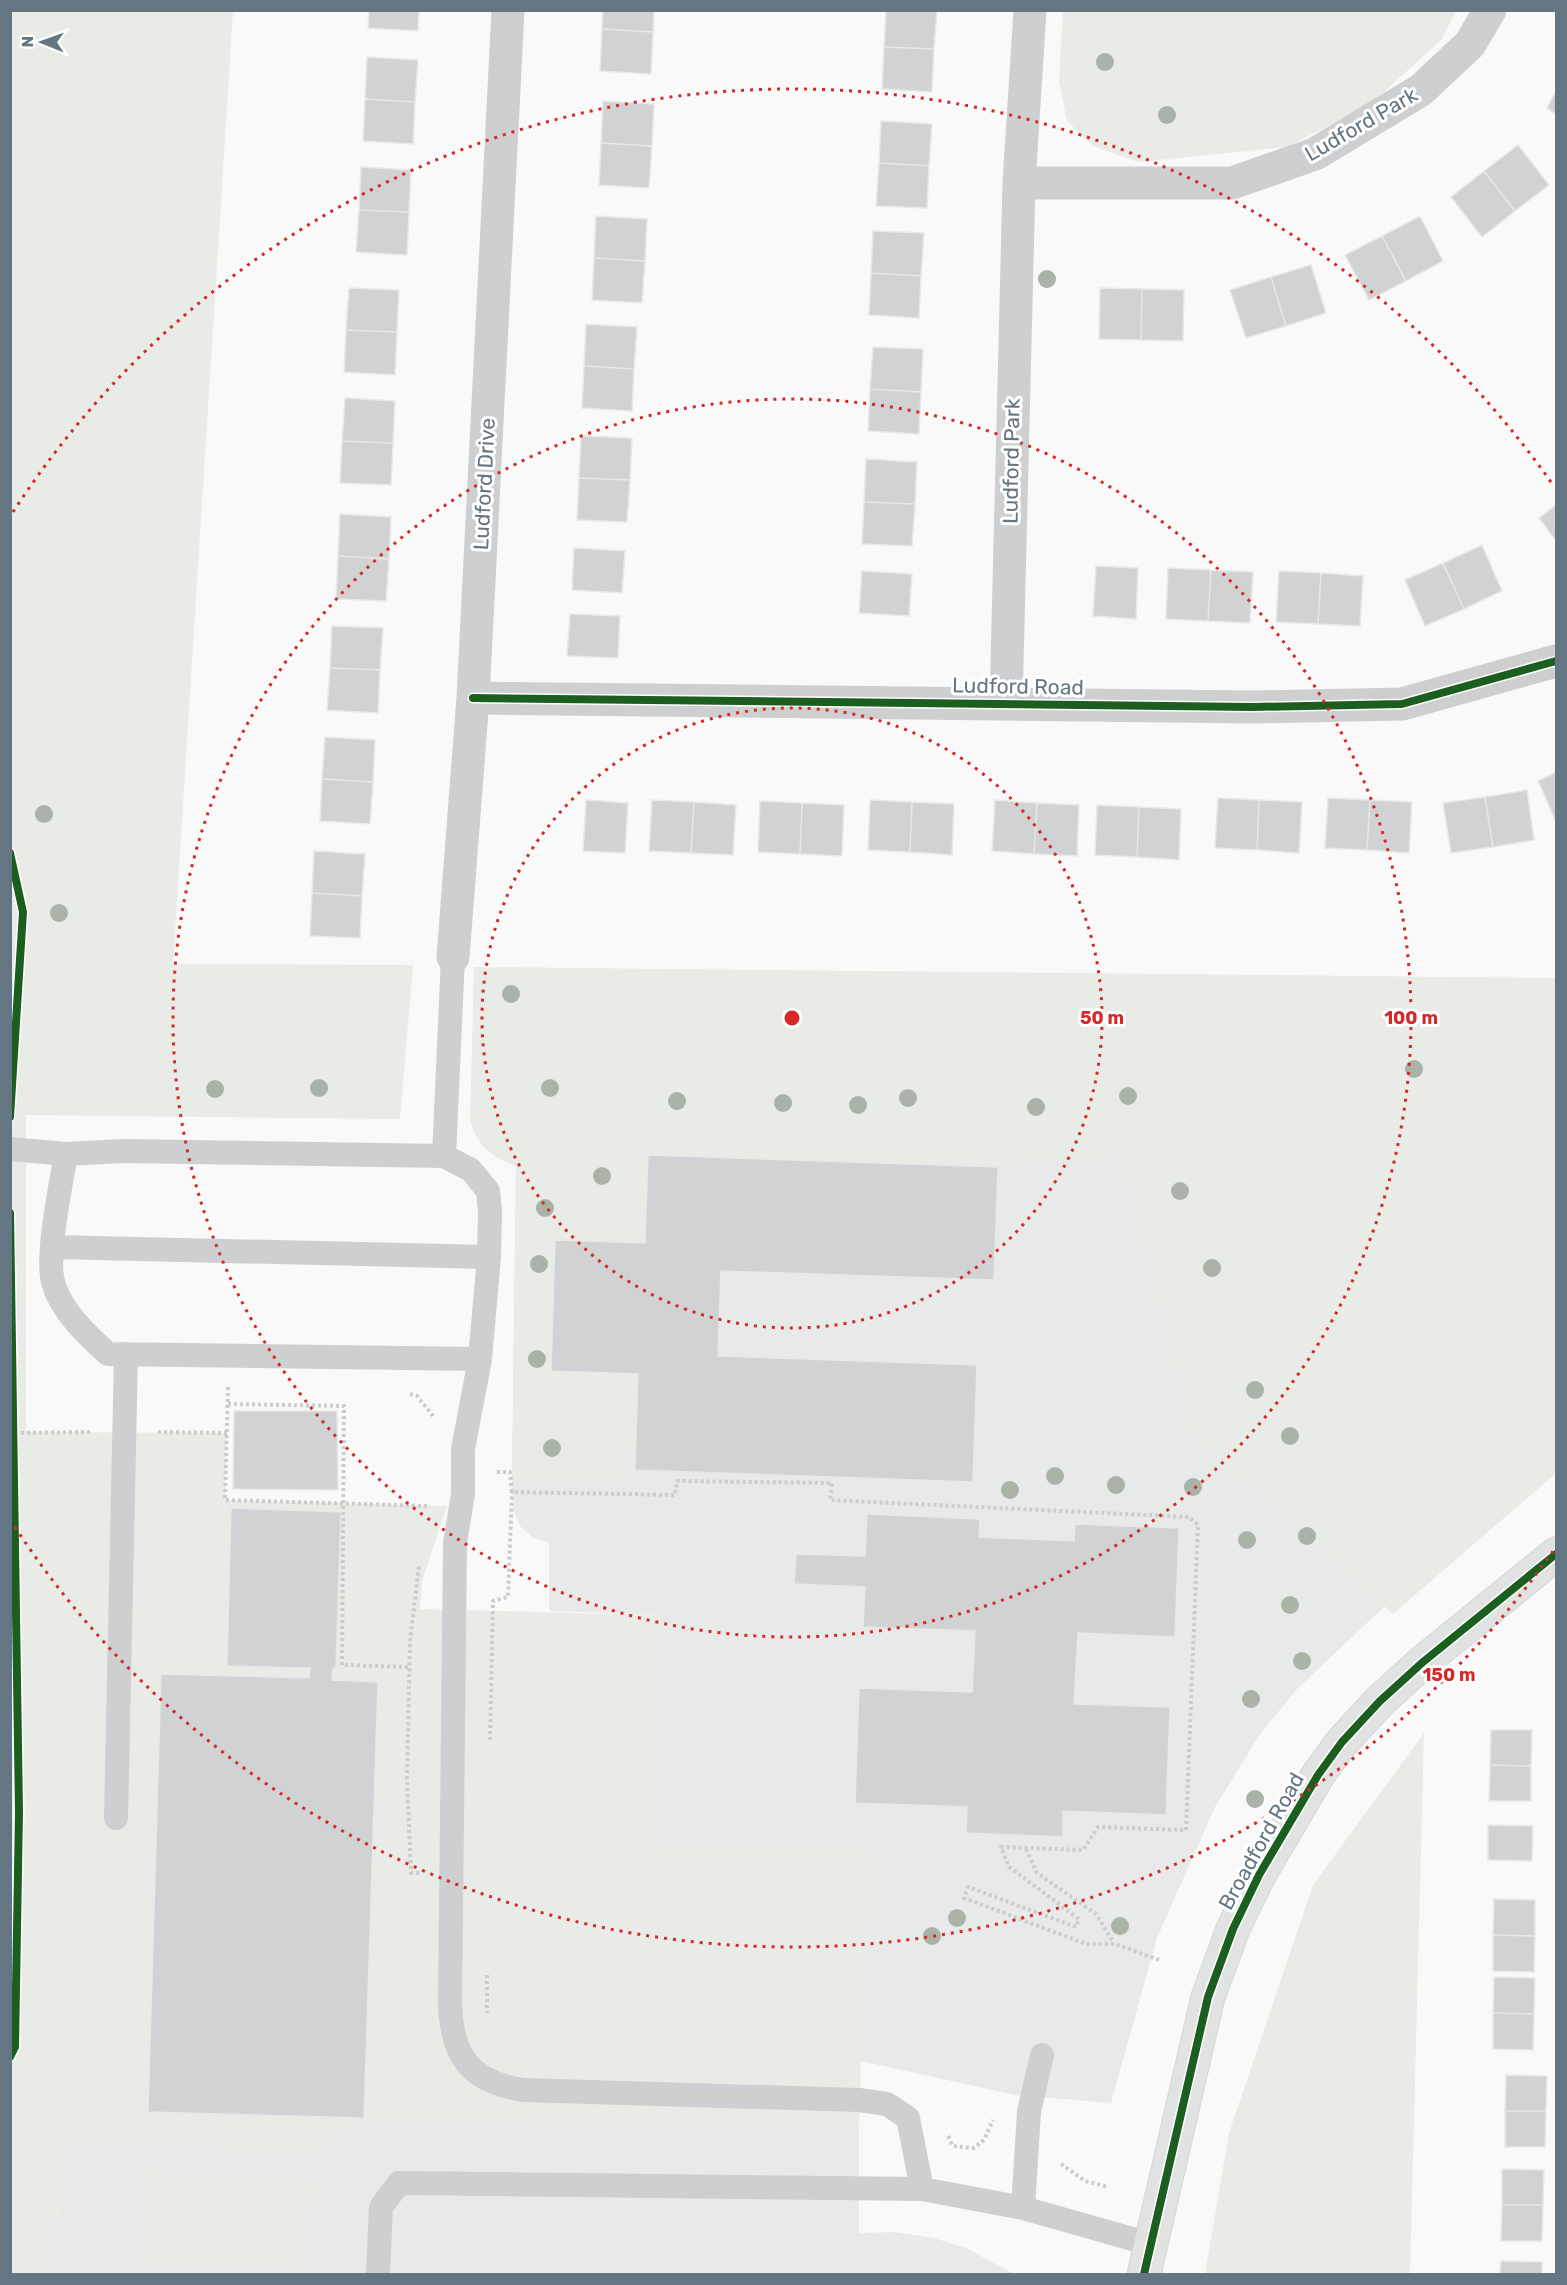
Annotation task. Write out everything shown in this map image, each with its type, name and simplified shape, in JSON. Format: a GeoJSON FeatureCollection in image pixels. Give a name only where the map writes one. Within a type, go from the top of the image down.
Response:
{"type":"FeatureCollection","features":[{"type":"Feature","properties":{"kind":"street","name":"Ludford Drive"},"geometry":{"type":"LineString","coordinates":[[453,957],[473,698],[508,10]]}},
{"type":"Feature","properties":{"kind":"street","name":"Ludford Park"},"geometry":{"type":"LineString","coordinates":[[1006,704],[1019,183],[1030,10]]}},
{"type":"Feature","properties":{"kind":"street","name":"Ludford Park"},"geometry":{"type":"LineString","coordinates":[[1019,183],[1232,183],[1315,154],[1421,90],[1470,44],[1490,10]]}},
{"type":"Feature","properties":{"kind":"street","name":"Ludford Road"},"geometry":{"type":"LineString","coordinates":[[473,698],[1252,707],[1402,704],[1557,661]]}},
{"type":"Feature","properties":{"kind":"street","name":"Broadford Road"},"geometry":{"type":"LineString","coordinates":[[1147,2259],[1208,1997],[1233,1929],[1259,1875],[1318,1774],[1342,1742],[1380,1701],[1464,1626],[1557,1554]]}},
{"type":"Feature","properties":{"kind":"lane"},"geometry":{"type":"LineString","coordinates":[[444,1156],[453,957]]}},
{"type":"Feature","properties":{"kind":"lane"},"geometry":{"type":"LineString","coordinates":[[10,1149],[66,1154],[123,1151],[444,1156],[471,1170],[488,1191],[489,1257],[480,1359],[463,1449],[463,1494],[455,1555],[450,2004],[451,2032],[461,2057],[481,2076],[502,2087],[525,2090],[859,2100],[887,2104],[908,2118],[922,2189]]}},
{"type":"Feature","properties":{"kind":"lane"},"geometry":{"type":"LineString","coordinates":[[66,1154],[53,1247],[53,1282],[75,1325],[108,1354],[480,1359]]}},
{"type":"Feature","properties":{"kind":"lane"},"geometry":{"type":"LineString","coordinates":[[53,1247],[489,1257]]}},
{"type":"Feature","properties":{"kind":"lane"},"geometry":{"type":"LineString","coordinates":[[116,1818],[126,1354]]}},
{"type":"Feature","properties":{"kind":"lane"},"geometry":{"type":"LineString","coordinates":[[1023,2208],[1030,2105],[1042,2055]]}},
{"type":"Feature","properties":{"kind":"lane"},"geometry":{"type":"LineString","coordinates":[[378,2274],[381,2207],[399,2183],[922,2189],[1023,2208],[1147,2259]]}},
{"type":"Feature","properties":{"kind":"path"},"geometry":{"type":"LineString","coordinates":[[216,1385],[239,1384]]}},
{"type":"Feature","properties":{"kind":"path"},"geometry":{"type":"LineString","coordinates":[[228,1385],[225,1500],[435,1506]]}},
{"type":"Feature","properties":{"kind":"path"},"geometry":{"type":"LineString","coordinates":[[407,1393],[417,1396],[436,1420]]}},
{"type":"Feature","properties":{"kind":"path"},"geometry":{"type":"LineString","coordinates":[[228,1404],[344,1406],[342,1665],[409,1667]]}},
{"type":"Feature","properties":{"kind":"path"},"geometry":{"type":"LineString","coordinates":[[15,1422],[15,1444]]}},
{"type":"Feature","properties":{"kind":"path"},"geometry":{"type":"LineString","coordinates":[[462,1471],[510,1472],[512,1492],[508,1597],[493,1601],[489,1743]]}},
{"type":"Feature","properties":{"kind":"path"},"geometry":{"type":"LineString","coordinates":[[512,1492],[675,1495],[677,1481],[832,1483],[830,1500],[1189,1517],[1198,1525],[1186,1830],[1098,1827],[1083,1850],[1001,1847],[1009,1867],[1079,1919],[1076,1927],[968,1887],[964,1898],[1086,1944],[1115,1944],[1162,1960]]}},
{"type":"Feature","properties":{"kind":"path"},"geometry":{"type":"LineString","coordinates":[[1026,1849],[1038,1873],[1096,1914],[1115,1944]]}},
{"type":"Feature","properties":{"kind":"path"},"geometry":{"type":"LineString","coordinates":[[487,1968],[487,2015]]}},
{"type":"Feature","properties":{"kind":"path"},"geometry":{"type":"LineString","coordinates":[[14,2011],[17,1989]]}},
{"type":"Feature","properties":{"kind":"path"},"geometry":{"type":"LineString","coordinates":[[944,2128],[954,2146],[974,2148],[984,2140],[998,2107],[1008,2103],[1030,2105]]}},
{"type":"Feature","properties":{"kind":"path"},"geometry":{"type":"LineString","coordinates":[[1059,2156],[1062,2166],[1077,2176],[1108,2187]]}},
{"type":"Feature","properties":{"kind":"shaded area"},"geometry":{"type":"Polygon","coordinates":[[[11,11],[233,11],[173,964],[413,965],[400,1119],[26,1115],[26,1432],[227,1433],[225,1500],[447,1506],[422,1581],[420,1609],[665,1615],[659,1844],[879,1852],[861,2061],[859,2128],[355,2123],[317,2153],[60,2141],[56,2253],[49,2274],[11,2274],[11,11]]]}},
{"type":"Feature","properties":{"kind":"shaded area"},"geometry":{"type":"Polygon","coordinates":[[[1063,11],[1456,11],[1442,39],[1372,103],[1287,147],[1138,162],[1093,146],[1067,121],[1059,81],[1063,11]]]}},
{"type":"Feature","properties":{"kind":"shaded area"},"geometry":{"type":"Polygon","coordinates":[[[474,967],[1556,978],[1556,1473],[1393,1614],[1192,1435],[1119,1155],[998,1167],[648,1155],[645,1243],[555,1241],[551,1371],[638,1374],[635,1470],[625,1483],[512,1478],[516,1167],[482,1145],[470,1120],[474,967]]]}},
{"type":"Feature","properties":{"kind":"shaded area"},"geometry":{"type":"Polygon","coordinates":[[[1114,1110],[1192,1435],[1385,1606],[1298,1688],[1260,1734],[1215,1807],[1157,1938],[1111,2103],[1015,2095],[861,2061],[878,1852],[659,1844],[665,1615],[549,1611],[549,1542],[533,1538],[520,1526],[513,1509],[512,1478],[516,1166],[1114,1110]]]}},
{"type":"Feature","properties":{"kind":"shaded area"},"geometry":{"type":"Polygon","coordinates":[[[1424,1733],[1410,2274],[1205,2274],[1229,2133],[1313,1885],[1424,1733]]]}},
{"type":"Feature","properties":{"kind":"shaded area"},"geometry":{"type":"Polygon","coordinates":[[[355,2123],[859,2128],[859,2233],[895,2232],[934,2238],[966,2248],[1014,2274],[49,2274],[56,2253],[60,2141],[317,2153],[355,2123]]]}},
{"type":"Feature","properties":{"kind":"shaded area"},"geometry":{"type":"Polygon","coordinates":[[[140,2170],[315,2178],[310,2270],[136,2262],[140,2170]]]}},
{"type":"Feature","properties":{"kind":"building"},"geometry":{"type":"Polygon","coordinates":[[[369,10],[419,10],[418,31],[368,28],[369,10]]]}},
{"type":"Feature","properties":{"kind":"building"},"geometry":{"type":"Polygon","coordinates":[[[603,10],[654,10],[653,32],[602,29],[603,10]]]}},
{"type":"Feature","properties":{"kind":"building"},"geometry":{"type":"Polygon","coordinates":[[[886,10],[937,10],[934,49],[884,47],[886,10]]]}},
{"type":"Feature","properties":{"kind":"building"},"geometry":{"type":"Polygon","coordinates":[[[602,29],[653,32],[651,74],[600,71],[602,29]]]}},
{"type":"Feature","properties":{"kind":"building"},"geometry":{"type":"Polygon","coordinates":[[[884,47],[934,49],[932,92],[882,89],[884,47]]]}},
{"type":"Feature","properties":{"kind":"building"},"geometry":{"type":"Polygon","coordinates":[[[367,57],[418,60],[415,102],[365,99],[367,57]]]}},
{"type":"Feature","properties":{"kind":"building"},"geometry":{"type":"Polygon","coordinates":[[[1556,91],[1556,114],[1547,108],[1556,91]]]}},
{"type":"Feature","properties":{"kind":"building"},"geometry":{"type":"Polygon","coordinates":[[[365,99],[415,102],[413,144],[363,141],[365,99]]]}},
{"type":"Feature","properties":{"kind":"building"},"geometry":{"type":"Polygon","coordinates":[[[603,101],[654,104],[652,146],[601,143],[603,101]]]}},
{"type":"Feature","properties":{"kind":"building"},"geometry":{"type":"Polygon","coordinates":[[[881,121],[932,124],[929,166],[879,163],[881,121]]]}},
{"type":"Feature","properties":{"kind":"building"},"geometry":{"type":"Polygon","coordinates":[[[601,143],[652,146],[649,188],[599,185],[601,143]]]}},
{"type":"Feature","properties":{"kind":"building"},"geometry":{"type":"Polygon","coordinates":[[[1518,145],[1549,185],[1515,211],[1484,171],[1518,145]]]}},
{"type":"Feature","properties":{"kind":"building"},"geometry":{"type":"Polygon","coordinates":[[[879,163],[929,166],[927,208],[876,206],[879,163]]]}},
{"type":"Feature","properties":{"kind":"building"},"geometry":{"type":"Polygon","coordinates":[[[361,167],[411,170],[409,212],[359,210],[361,167]]]}},
{"type":"Feature","properties":{"kind":"building"},"geometry":{"type":"Polygon","coordinates":[[[1484,171],[1515,211],[1482,237],[1451,197],[1484,171]]]}},
{"type":"Feature","properties":{"kind":"building"},"geometry":{"type":"Polygon","coordinates":[[[359,210],[409,212],[407,255],[356,252],[359,210]]]}},
{"type":"Feature","properties":{"kind":"building"},"geometry":{"type":"Polygon","coordinates":[[[596,216],[647,219],[645,261],[594,258],[596,216]]]}},
{"type":"Feature","properties":{"kind":"building"},"geometry":{"type":"Polygon","coordinates":[[[1420,216],[1443,261],[1406,281],[1382,236],[1420,216]]]}},
{"type":"Feature","properties":{"kind":"building"},"geometry":{"type":"Polygon","coordinates":[[[873,231],[924,233],[921,276],[871,273],[873,231]]]}},
{"type":"Feature","properties":{"kind":"building"},"geometry":{"type":"Polygon","coordinates":[[[1382,236],[1406,281],[1369,300],[1345,255],[1382,236]]]}},
{"type":"Feature","properties":{"kind":"building"},"geometry":{"type":"Polygon","coordinates":[[[594,258],[645,261],[642,303],[592,300],[594,258]]]}},
{"type":"Feature","properties":{"kind":"building"},"geometry":{"type":"Polygon","coordinates":[[[1311,265],[1326,313],[1286,326],[1271,277],[1311,265]]]}},
{"type":"Feature","properties":{"kind":"building"},"geometry":{"type":"Polygon","coordinates":[[[871,273],[921,276],[919,318],[869,315],[871,273]]]}},
{"type":"Feature","properties":{"kind":"building"},"geometry":{"type":"Polygon","coordinates":[[[1271,277],[1286,326],[1246,338],[1230,290],[1271,277]]]}},
{"type":"Feature","properties":{"kind":"building"},"geometry":{"type":"Polygon","coordinates":[[[349,288],[399,290],[397,332],[346,330],[349,288]]]}},
{"type":"Feature","properties":{"kind":"building"},"geometry":{"type":"Polygon","coordinates":[[[1100,288],[1142,289],[1141,340],[1099,339],[1100,288]]]}},
{"type":"Feature","properties":{"kind":"building"},"geometry":{"type":"Polygon","coordinates":[[[1142,289],[1184,290],[1183,341],[1141,340],[1142,289]]]}},
{"type":"Feature","properties":{"kind":"building"},"geometry":{"type":"Polygon","coordinates":[[[586,324],[637,327],[634,369],[584,366],[586,324]]]}},
{"type":"Feature","properties":{"kind":"building"},"geometry":{"type":"Polygon","coordinates":[[[346,330],[397,332],[395,375],[344,372],[346,330]]]}},
{"type":"Feature","properties":{"kind":"building"},"geometry":{"type":"Polygon","coordinates":[[[873,347],[923,349],[921,392],[870,389],[873,347]]]}},
{"type":"Feature","properties":{"kind":"building"},"geometry":{"type":"Polygon","coordinates":[[[584,366],[634,369],[632,411],[582,408],[584,366]]]}},
{"type":"Feature","properties":{"kind":"building"},"geometry":{"type":"Polygon","coordinates":[[[870,389],[921,392],[919,434],[868,431],[870,389]]]}},
{"type":"Feature","properties":{"kind":"building"},"geometry":{"type":"Polygon","coordinates":[[[345,398],[395,401],[393,443],[342,441],[345,398]]]}},
{"type":"Feature","properties":{"kind":"building"},"geometry":{"type":"Polygon","coordinates":[[[581,436],[632,438],[630,480],[579,478],[581,436]]]}},
{"type":"Feature","properties":{"kind":"building"},"geometry":{"type":"Polygon","coordinates":[[[342,441],[393,443],[391,485],[340,483],[342,441]]]}},
{"type":"Feature","properties":{"kind":"building"},"geometry":{"type":"Polygon","coordinates":[[[866,459],[917,462],[915,504],[864,502],[866,459]]]}},
{"type":"Feature","properties":{"kind":"building"},"geometry":{"type":"Polygon","coordinates":[[[579,478],[630,480],[627,522],[577,520],[579,478]]]}},
{"type":"Feature","properties":{"kind":"building"},"geometry":{"type":"Polygon","coordinates":[[[864,502],[915,504],[912,546],[862,544],[864,502]]]}},
{"type":"Feature","properties":{"kind":"building"},"geometry":{"type":"Polygon","coordinates":[[[1556,505],[1556,541],[1539,518],[1556,505]]]}},
{"type":"Feature","properties":{"kind":"building"},"geometry":{"type":"Polygon","coordinates":[[[340,514],[391,517],[389,559],[338,556],[340,514]]]}},
{"type":"Feature","properties":{"kind":"building"},"geometry":{"type":"Polygon","coordinates":[[[1482,545],[1502,591],[1464,609],[1443,563],[1482,545]]]}},
{"type":"Feature","properties":{"kind":"building"},"geometry":{"type":"Polygon","coordinates":[[[574,548],[625,551],[622,593],[572,590],[574,548]]]}},
{"type":"Feature","properties":{"kind":"building"},"geometry":{"type":"Polygon","coordinates":[[[338,556],[389,559],[386,601],[336,599],[338,556]]]}},
{"type":"Feature","properties":{"kind":"building"},"geometry":{"type":"Polygon","coordinates":[[[1443,563],[1464,609],[1425,626],[1405,580],[1443,563]]]}},
{"type":"Feature","properties":{"kind":"building"},"geometry":{"type":"Polygon","coordinates":[[[1096,566],[1138,568],[1136,619],[1093,616],[1096,566]]]}},
{"type":"Feature","properties":{"kind":"building"},"geometry":{"type":"Polygon","coordinates":[[[1168,568],[1211,570],[1208,621],[1166,619],[1168,568]]]}},
{"type":"Feature","properties":{"kind":"building"},"geometry":{"type":"Polygon","coordinates":[[[1211,570],[1253,572],[1250,623],[1208,621],[1211,570]]]}},
{"type":"Feature","properties":{"kind":"building"},"geometry":{"type":"Polygon","coordinates":[[[862,571],[912,574],[909,616],[859,613],[862,571]]]}},
{"type":"Feature","properties":{"kind":"building"},"geometry":{"type":"Polygon","coordinates":[[[1279,571],[1321,573],[1318,624],[1276,622],[1279,571]]]}},
{"type":"Feature","properties":{"kind":"building"},"geometry":{"type":"Polygon","coordinates":[[[1321,573],[1363,576],[1360,626],[1318,624],[1321,573]]]}},
{"type":"Feature","properties":{"kind":"building"},"geometry":{"type":"Polygon","coordinates":[[[570,614],[620,616],[618,658],[567,656],[570,614]]]}},
{"type":"Feature","properties":{"kind":"building"},"geometry":{"type":"Polygon","coordinates":[[[332,626],[383,628],[380,670],[330,668],[332,626]]]}},
{"type":"Feature","properties":{"kind":"building"},"geometry":{"type":"Polygon","coordinates":[[[330,668],[380,670],[378,713],[327,710],[330,668]]]}},
{"type":"Feature","properties":{"kind":"building"},"geometry":{"type":"Polygon","coordinates":[[[325,737],[375,740],[373,782],[322,779],[325,737]]]}},
{"type":"Feature","properties":{"kind":"building"},"geometry":{"type":"Polygon","coordinates":[[[1556,772],[1556,822],[1538,781],[1556,772]]]}},
{"type":"Feature","properties":{"kind":"building"},"geometry":{"type":"Polygon","coordinates":[[[322,779],[373,782],[370,824],[320,821],[322,779]]]}},
{"type":"Feature","properties":{"kind":"building"},"geometry":{"type":"Polygon","coordinates":[[[1527,790],[1534,840],[1493,847],[1485,797],[1527,790]]]}},
{"type":"Feature","properties":{"kind":"building"},"geometry":{"type":"Polygon","coordinates":[[[1485,797],[1493,847],[1451,853],[1443,803],[1485,797]]]}},
{"type":"Feature","properties":{"kind":"building"},"geometry":{"type":"Polygon","coordinates":[[[1218,798],[1259,800],[1257,850],[1215,848],[1218,798]]]}},
{"type":"Feature","properties":{"kind":"building"},"geometry":{"type":"Polygon","coordinates":[[[1328,798],[1370,800],[1367,850],[1325,848],[1328,798]]]}},
{"type":"Feature","properties":{"kind":"building"},"geometry":{"type":"Polygon","coordinates":[[[586,800],[628,803],[625,853],[583,851],[586,800]]]}},
{"type":"Feature","properties":{"kind":"building"},"geometry":{"type":"Polygon","coordinates":[[[652,800],[694,802],[691,853],[649,851],[652,800]]]}},
{"type":"Feature","properties":{"kind":"building"},"geometry":{"type":"Polygon","coordinates":[[[870,800],[912,802],[910,852],[868,850],[870,800]]]}},
{"type":"Feature","properties":{"kind":"building"},"geometry":{"type":"Polygon","coordinates":[[[995,800],[1037,803],[1034,854],[992,851],[995,800]]]}},
{"type":"Feature","properties":{"kind":"building"},"geometry":{"type":"Polygon","coordinates":[[[1259,800],[1302,802],[1299,853],[1257,850],[1259,800]]]}},
{"type":"Feature","properties":{"kind":"building"},"geometry":{"type":"Polygon","coordinates":[[[1370,800],[1412,802],[1409,853],[1367,850],[1370,800]]]}},
{"type":"Feature","properties":{"kind":"building"},"geometry":{"type":"Polygon","coordinates":[[[760,801],[802,803],[800,854],[758,852],[760,801]]]}},
{"type":"Feature","properties":{"kind":"building"},"geometry":{"type":"Polygon","coordinates":[[[694,802],[736,805],[733,855],[691,853],[694,802]]]}},
{"type":"Feature","properties":{"kind":"building"},"geometry":{"type":"Polygon","coordinates":[[[912,802],[954,804],[952,855],[910,852],[912,802]]]}},
{"type":"Feature","properties":{"kind":"building"},"geometry":{"type":"Polygon","coordinates":[[[802,803],[844,805],[842,856],[800,854],[802,803]]]}},
{"type":"Feature","properties":{"kind":"building"},"geometry":{"type":"Polygon","coordinates":[[[1037,803],[1079,805],[1077,856],[1034,854],[1037,803]]]}},
{"type":"Feature","properties":{"kind":"building"},"geometry":{"type":"Polygon","coordinates":[[[1097,805],[1139,807],[1137,857],[1095,855],[1097,805]]]}},
{"type":"Feature","properties":{"kind":"building"},"geometry":{"type":"Polygon","coordinates":[[[1139,807],[1181,809],[1179,860],[1137,857],[1139,807]]]}},
{"type":"Feature","properties":{"kind":"building"},"geometry":{"type":"Polygon","coordinates":[[[314,851],[365,854],[362,896],[312,893],[314,851]]]}},
{"type":"Feature","properties":{"kind":"building"},"geometry":{"type":"Polygon","coordinates":[[[312,893],[362,896],[360,938],[310,936],[312,893]]]}},
{"type":"Feature","properties":{"kind":"building"},"geometry":{"type":"Polygon","coordinates":[[[648,1155],[998,1167],[994,1280],[721,1271],[718,1356],[977,1365],[973,1482],[635,1470],[638,1374],[551,1371],[555,1240],[645,1243],[648,1155]]]}},
{"type":"Feature","properties":{"kind":"building"},"geometry":{"type":"Polygon","coordinates":[[[234,1411],[337,1411],[338,1490],[233,1489],[234,1411]]]}},
{"type":"Feature","properties":{"kind":"building"},"geometry":{"type":"Polygon","coordinates":[[[231,1508],[341,1512],[336,1668],[333,1668],[332,1680],[378,1682],[364,2118],[148,2112],[161,1674],[309,1678],[310,1668],[227,1666],[231,1508]]]}},
{"type":"Feature","properties":{"kind":"building"},"geometry":{"type":"Polygon","coordinates":[[[867,1514],[980,1519],[979,1537],[1074,1541],[1075,1524],[1179,1528],[1175,1637],[1078,1633],[1074,1704],[1170,1707],[1166,1815],[1063,1811],[1063,1837],[966,1833],[967,1807],[855,1803],[859,1688],[972,1692],[975,1631],[863,1627],[865,1587],[794,1584],[796,1554],[865,1556],[867,1514]]]}},
{"type":"Feature","properties":{"kind":"building"},"geometry":{"type":"Polygon","coordinates":[[[1491,1730],[1532,1730],[1531,1766],[1490,1765],[1491,1730]]]}},
{"type":"Feature","properties":{"kind":"building"},"geometry":{"type":"Polygon","coordinates":[[[1490,1765],[1531,1766],[1531,1801],[1489,1801],[1490,1765]]]}},
{"type":"Feature","properties":{"kind":"building"},"geometry":{"type":"Polygon","coordinates":[[[1488,1825],[1533,1826],[1532,1861],[1488,1860],[1488,1825]]]}},
{"type":"Feature","properties":{"kind":"building"},"geometry":{"type":"Polygon","coordinates":[[[1494,1899],[1535,1900],[1535,1936],[1493,1935],[1494,1899]]]}},
{"type":"Feature","properties":{"kind":"building"},"geometry":{"type":"Polygon","coordinates":[[[1493,1935],[1535,1936],[1534,1972],[1493,1971],[1493,1935]]]}},
{"type":"Feature","properties":{"kind":"building"},"geometry":{"type":"Polygon","coordinates":[[[1494,1977],[1535,1978],[1534,2014],[1493,2013],[1494,1977]]]}},
{"type":"Feature","properties":{"kind":"building"},"geometry":{"type":"Polygon","coordinates":[[[1493,2013],[1534,2014],[1533,2050],[1493,2049],[1493,2013]]]}},
{"type":"Feature","properties":{"kind":"building"},"geometry":{"type":"Polygon","coordinates":[[[1506,2075],[1547,2076],[1546,2111],[1505,2111],[1506,2075]]]}},
{"type":"Feature","properties":{"kind":"building"},"geometry":{"type":"Polygon","coordinates":[[[1505,2111],[1546,2111],[1545,2147],[1505,2147],[1505,2111]]]}},
{"type":"Feature","properties":{"kind":"building"},"geometry":{"type":"Polygon","coordinates":[[[1502,2169],[1544,2170],[1543,2205],[1502,2205],[1502,2169]]]}},
{"type":"Feature","properties":{"kind":"building"},"geometry":{"type":"Polygon","coordinates":[[[1502,2205],[1543,2205],[1542,2241],[1501,2241],[1502,2205]]]}},
{"type":"Feature","properties":{"kind":"building"},"geometry":{"type":"Polygon","coordinates":[[[1501,2261],[1542,2262],[1542,2274],[1500,2274],[1501,2261]]]}},
{"type":"Feature","properties":{"kind":"cycle path"},"geometry":{"type":"LineString","coordinates":[[473,698],[1252,707],[1402,704],[1556,661]]}},
{"type":"Feature","properties":{"kind":"cycle path"},"geometry":{"type":"LineString","coordinates":[[10,853],[23,912],[10,1117]]}},
{"type":"Feature","properties":{"kind":"cycle path"},"geometry":{"type":"LineString","coordinates":[[10,1213],[19,1812],[15,2047],[10,2057]]}},
{"type":"Feature","properties":{"kind":"cycle path"},"geometry":{"type":"LineString","coordinates":[[1144,2274],[1208,1997],[1233,1929],[1259,1875],[1318,1775],[1342,1742],[1380,1701],[1423,1662],[1556,1554]]}}]}
